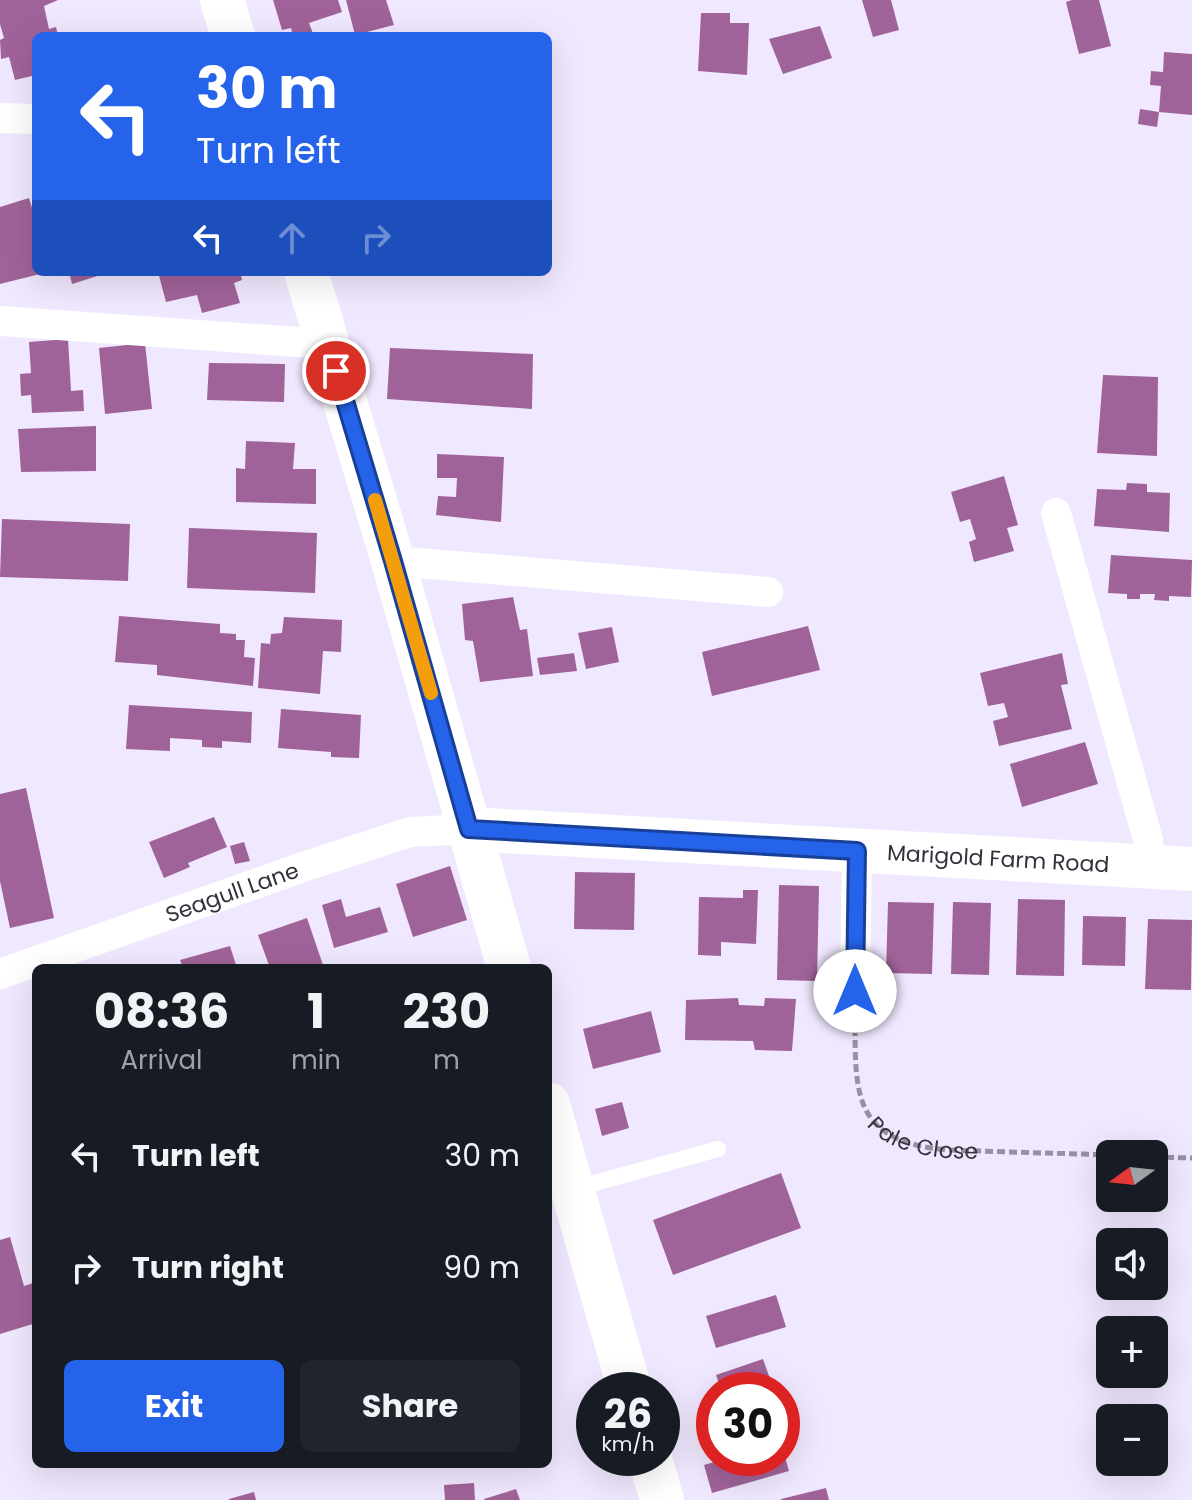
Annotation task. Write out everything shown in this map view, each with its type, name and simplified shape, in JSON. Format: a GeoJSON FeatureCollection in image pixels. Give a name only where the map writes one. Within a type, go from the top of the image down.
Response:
{"type":"FeatureCollection","features":[{"type":"Feature","properties":{"kind":"main road"},"geometry":{"type":"LineString","coordinates":[[222,0],[232,32]]}},
{"type":"Feature","properties":{"kind":"main road"},"geometry":{"type":"LineString","coordinates":[[307,276],[393,561],[508,964]]}},
{"type":"Feature","properties":{"kind":"main road","name":"Marigold Farm Road"},"geometry":{"type":"LineString","coordinates":[[469,829],[1192,869]]}},
{"type":"Feature","properties":{"kind":"main road"},"geometry":{"type":"LineString","coordinates":[[552,1118],[625,1372]]}},
{"type":"Feature","properties":{"kind":"main road"},"geometry":{"type":"LineString","coordinates":[[655,1476],[662,1500]]}},
{"type":"Feature","properties":{"kind":"street"},"geometry":{"type":"LineString","coordinates":[[0,118],[32,119]]}},
{"type":"Feature","properties":{"kind":"street"},"geometry":{"type":"LineString","coordinates":[[0,321],[327,344]]}},
{"type":"Feature","properties":{"kind":"street"},"geometry":{"type":"LineString","coordinates":[[1056,513],[1148,840],[1148,866]]}},
{"type":"Feature","properties":{"kind":"street"},"geometry":{"type":"LineString","coordinates":[[393,561],[768,592]]}},
{"type":"Feature","properties":{"kind":"street","name":"Seagull Lane"},"geometry":{"type":"LineString","coordinates":[[0,974],[410,832],[469,829]]}},
{"type":"Feature","properties":{"kind":"street"},"geometry":{"type":"LineString","coordinates":[[855,991],[857,851]]}},
{"type":"Feature","properties":{"kind":"lane"},"geometry":{"type":"LineString","coordinates":[[573,1189],[718,1149]]}},
{"type":"Feature","properties":{"kind":"path","name":"Pale Close"},"geometry":{"type":"LineString","coordinates":[[855,991],[857,1088],[866,1112],[893,1139],[920,1147],[947,1150],[1096,1155]]}},
{"type":"Feature","properties":{"kind":"path"},"geometry":{"type":"LineString","coordinates":[[1168,1157],[1192,1158]]}},
{"type":"Feature","properties":{"kind":"building"},"geometry":{"type":"Polygon","coordinates":[[[0,0],[58,0],[44,6],[49,29],[56,27],[57,32],[32,32],[32,76],[15,80],[9,57],[1,59],[0,40],[4,38],[0,24],[0,0]]]}},
{"type":"Feature","properties":{"kind":"building"},"geometry":{"type":"Polygon","coordinates":[[[273,0],[338,0],[342,12],[309,23],[312,32],[292,32],[291,28],[282,30],[273,0]]]}},
{"type":"Feature","properties":{"kind":"building"},"geometry":{"type":"Polygon","coordinates":[[[346,0],[386,0],[394,25],[354,32],[346,0]]]}},
{"type":"Feature","properties":{"kind":"building"},"geometry":{"type":"Polygon","coordinates":[[[862,0],[891,0],[899,30],[873,37],[862,0]]]}},
{"type":"Feature","properties":{"kind":"building"},"geometry":{"type":"Polygon","coordinates":[[[1099,0],[1111,46],[1079,54],[1066,2],[1099,0]]]}},
{"type":"Feature","properties":{"kind":"building"},"geometry":{"type":"Polygon","coordinates":[[[701,13],[730,13],[730,23],[749,23],[747,75],[698,71],[701,13]]]}},
{"type":"Feature","properties":{"kind":"building"},"geometry":{"type":"Polygon","coordinates":[[[820,26],[832,58],[783,74],[769,39],[820,26]]]}},
{"type":"Feature","properties":{"kind":"building"},"geometry":{"type":"Polygon","coordinates":[[[1164,52],[1192,54],[1192,115],[1159,112],[1161,86],[1150,85],[1151,71],[1163,72],[1164,52]]]}},
{"type":"Feature","properties":{"kind":"building"},"geometry":{"type":"Polygon","coordinates":[[[1140,109],[1159,112],[1157,127],[1138,124],[1140,109]]]}},
{"type":"Feature","properties":{"kind":"building"},"geometry":{"type":"Polygon","coordinates":[[[29,198],[32,208],[32,276],[0,284],[0,207],[29,198]]]}},
{"type":"Feature","properties":{"kind":"building"},"geometry":{"type":"Polygon","coordinates":[[[70,276],[97,276],[72,284],[70,276]]]}},
{"type":"Feature","properties":{"kind":"building"},"geometry":{"type":"Polygon","coordinates":[[[159,276],[241,276],[242,280],[234,283],[240,303],[202,313],[197,295],[166,302],[159,276]]]}},
{"type":"Feature","properties":{"kind":"building"},"geometry":{"type":"Polygon","coordinates":[[[68,339],[71,391],[83,390],[84,411],[32,413],[31,395],[21,396],[20,374],[31,373],[29,342],[68,339]]]}},
{"type":"Feature","properties":{"kind":"building"},"geometry":{"type":"Polygon","coordinates":[[[145,343],[152,409],[105,414],[99,348],[145,343]]]}},
{"type":"Feature","properties":{"kind":"building"},"geometry":{"type":"Polygon","coordinates":[[[390,348],[533,354],[532,409],[387,399],[390,348]]]}},
{"type":"Feature","properties":{"kind":"building"},"geometry":{"type":"Polygon","coordinates":[[[209,363],[285,364],[284,402],[207,400],[209,363]]]}},
{"type":"Feature","properties":{"kind":"building"},"geometry":{"type":"Polygon","coordinates":[[[1103,375],[1158,377],[1157,456],[1097,453],[1103,375]]]}},
{"type":"Feature","properties":{"kind":"building"},"geometry":{"type":"Polygon","coordinates":[[[96,426],[96,471],[21,472],[18,429],[96,426]]]}},
{"type":"Feature","properties":{"kind":"building"},"geometry":{"type":"Polygon","coordinates":[[[246,441],[295,443],[293,469],[316,469],[316,504],[236,502],[236,468],[245,469],[246,441]]]}},
{"type":"Feature","properties":{"kind":"building"},"geometry":{"type":"Polygon","coordinates":[[[437,454],[504,457],[501,522],[436,515],[438,496],[456,497],[457,478],[437,478],[437,454]]]}},
{"type":"Feature","properties":{"kind":"building"},"geometry":{"type":"Polygon","coordinates":[[[1004,476],[1018,525],[1007,528],[1014,551],[974,562],[969,542],[976,539],[970,519],[960,522],[951,492],[1004,476]]]}},
{"type":"Feature","properties":{"kind":"building"},"geometry":{"type":"Polygon","coordinates":[[[1127,483],[1147,484],[1147,492],[1170,493],[1169,532],[1094,526],[1097,489],[1126,490],[1127,483]]]}},
{"type":"Feature","properties":{"kind":"building"},"geometry":{"type":"Polygon","coordinates":[[[2,519],[130,524],[128,581],[0,577],[2,519]]]}},
{"type":"Feature","properties":{"kind":"building"},"geometry":{"type":"Polygon","coordinates":[[[189,528],[317,533],[315,593],[187,588],[189,528]]]}},
{"type":"Feature","properties":{"kind":"building"},"geometry":{"type":"Polygon","coordinates":[[[1111,555],[1192,560],[1191,597],[1169,596],[1169,601],[1154,600],[1155,594],[1140,594],[1140,599],[1127,599],[1127,594],[1108,593],[1111,555]]]}},
{"type":"Feature","properties":{"kind":"building"},"geometry":{"type":"Polygon","coordinates":[[[513,597],[520,630],[527,629],[533,676],[480,682],[473,641],[465,640],[462,604],[513,597]]]}},
{"type":"Feature","properties":{"kind":"building"},"geometry":{"type":"Polygon","coordinates":[[[119,616],[220,624],[220,633],[236,634],[236,640],[245,640],[244,657],[255,658],[253,686],[157,675],[157,665],[115,662],[119,616]]]}},
{"type":"Feature","properties":{"kind":"building"},"geometry":{"type":"Polygon","coordinates":[[[284,617],[342,620],[341,652],[323,651],[320,694],[258,688],[261,643],[270,644],[271,634],[282,633],[284,617]]]}},
{"type":"Feature","properties":{"kind":"building"},"geometry":{"type":"Polygon","coordinates":[[[808,626],[820,670],[712,696],[702,652],[808,626]]]}},
{"type":"Feature","properties":{"kind":"building"},"geometry":{"type":"Polygon","coordinates":[[[612,627],[619,662],[586,669],[578,633],[612,627]]]}},
{"type":"Feature","properties":{"kind":"building"},"geometry":{"type":"Polygon","coordinates":[[[574,653],[577,671],[540,675],[537,658],[574,653]]]}},
{"type":"Feature","properties":{"kind":"building"},"geometry":{"type":"Polygon","coordinates":[[[1062,653],[1068,684],[1061,685],[1072,729],[999,746],[993,721],[1008,717],[1004,703],[988,706],[980,673],[1062,653]]]}},
{"type":"Feature","properties":{"kind":"building"},"geometry":{"type":"Polygon","coordinates":[[[129,705],[252,712],[251,743],[222,741],[222,748],[202,747],[202,740],[170,738],[170,751],[126,749],[129,705]]]}},
{"type":"Feature","properties":{"kind":"building"},"geometry":{"type":"Polygon","coordinates":[[[281,709],[361,715],[359,758],[331,757],[331,752],[278,748],[281,709]]]}},
{"type":"Feature","properties":{"kind":"building"},"geometry":{"type":"Polygon","coordinates":[[[1085,742],[1098,784],[1022,807],[1010,764],[1085,742]]]}},
{"type":"Feature","properties":{"kind":"building"},"geometry":{"type":"Polygon","coordinates":[[[26,788],[54,918],[10,928],[0,881],[0,794],[26,788]]]}},
{"type":"Feature","properties":{"kind":"building"},"geometry":{"type":"Polygon","coordinates":[[[214,817],[227,847],[188,863],[190,867],[164,878],[149,842],[214,817]]]}},
{"type":"Feature","properties":{"kind":"building"},"geometry":{"type":"Polygon","coordinates":[[[244,842],[250,861],[235,864],[230,846],[244,842]]]}},
{"type":"Feature","properties":{"kind":"building"},"geometry":{"type":"Polygon","coordinates":[[[450,866],[467,920],[413,937],[396,884],[450,866]]]}},
{"type":"Feature","properties":{"kind":"building"},"geometry":{"type":"Polygon","coordinates":[[[575,872],[635,873],[634,930],[574,929],[575,872]]]}},
{"type":"Feature","properties":{"kind":"building"},"geometry":{"type":"Polygon","coordinates":[[[779,885],[819,886],[817,981],[777,980],[779,885]]]}},
{"type":"Feature","properties":{"kind":"building"},"geometry":{"type":"Polygon","coordinates":[[[743,890],[758,890],[756,944],[721,942],[721,956],[698,955],[699,897],[743,898],[743,890]]]}},
{"type":"Feature","properties":{"kind":"building"},"geometry":{"type":"Polygon","coordinates":[[[341,899],[346,917],[380,907],[388,932],[334,948],[322,905],[341,899]]]}},
{"type":"Feature","properties":{"kind":"building"},"geometry":{"type":"Polygon","coordinates":[[[1018,899],[1065,900],[1064,976],[1016,975],[1018,899]]]}},
{"type":"Feature","properties":{"kind":"building"},"geometry":{"type":"Polygon","coordinates":[[[888,902],[934,903],[932,974],[886,973],[888,902]]]}},
{"type":"Feature","properties":{"kind":"building"},"geometry":{"type":"Polygon","coordinates":[[[953,902],[991,903],[989,975],[951,974],[953,902]]]}},
{"type":"Feature","properties":{"kind":"building"},"geometry":{"type":"Polygon","coordinates":[[[1083,916],[1126,917],[1125,966],[1082,965],[1083,916]]]}},
{"type":"Feature","properties":{"kind":"building"},"geometry":{"type":"Polygon","coordinates":[[[307,918],[323,964],[269,964],[258,935],[307,918]]]}},
{"type":"Feature","properties":{"kind":"building"},"geometry":{"type":"Polygon","coordinates":[[[1148,919],[1192,920],[1191,990],[1145,989],[1148,919]]]}},
{"type":"Feature","properties":{"kind":"building"},"geometry":{"type":"Polygon","coordinates":[[[230,946],[236,964],[182,964],[180,960],[230,946]]]}},
{"type":"Feature","properties":{"kind":"building"},"geometry":{"type":"Polygon","coordinates":[[[738,998],[739,1005],[764,1006],[765,998],[796,999],[792,1051],[755,1050],[753,1041],[685,1040],[686,1000],[738,998]]]}},
{"type":"Feature","properties":{"kind":"building"},"geometry":{"type":"Polygon","coordinates":[[[651,1011],[661,1052],[593,1069],[583,1029],[651,1011]]]}},
{"type":"Feature","properties":{"kind":"building"},"geometry":{"type":"Polygon","coordinates":[[[622,1102],[629,1128],[602,1136],[595,1109],[622,1102]]]}},
{"type":"Feature","properties":{"kind":"building"},"geometry":{"type":"Polygon","coordinates":[[[781,1173],[801,1228],[673,1275],[653,1220],[781,1173]]]}},
{"type":"Feature","properties":{"kind":"building"},"geometry":{"type":"Polygon","coordinates":[[[10,1237],[24,1286],[32,1283],[32,1324],[0,1334],[0,1240],[10,1237]]]}},
{"type":"Feature","properties":{"kind":"building"},"geometry":{"type":"Polygon","coordinates":[[[776,1295],[786,1327],[716,1348],[706,1316],[776,1295]]]}},
{"type":"Feature","properties":{"kind":"building"},"geometry":{"type":"Polygon","coordinates":[[[763,1359],[768,1372],[725,1372],[763,1359]]]}},
{"type":"Feature","properties":{"kind":"building"},"geometry":{"type":"Polygon","coordinates":[[[707,1476],[772,1476],[712,1493],[707,1476]]]}},
{"type":"Feature","properties":{"kind":"building"},"geometry":{"type":"Polygon","coordinates":[[[474,1483],[475,1500],[445,1500],[444,1485],[474,1483]]]}},
{"type":"Feature","properties":{"kind":"building"},"geometry":{"type":"Polygon","coordinates":[[[826,1488],[829,1500],[781,1500],[781,1499],[826,1488]]]}},
{"type":"Feature","properties":{"kind":"building"},"geometry":{"type":"Polygon","coordinates":[[[516,1489],[520,1500],[484,1500],[484,1499],[516,1489]]]}},
{"type":"Feature","properties":{"kind":"building"},"geometry":{"type":"Polygon","coordinates":[[[254,1492],[256,1500],[229,1500],[229,1499],[254,1492]]]}},
{"type":"Feature","properties":{"kind":"slow traffic"},"geometry":{"type":"LineString","coordinates":[[375,500],[431,693]]}},
{"type":"Feature","properties":{"kind":"route"},"geometry":{"type":"LineString","coordinates":[[336,371],[469,829],[857,851],[855,991]]}}]}
